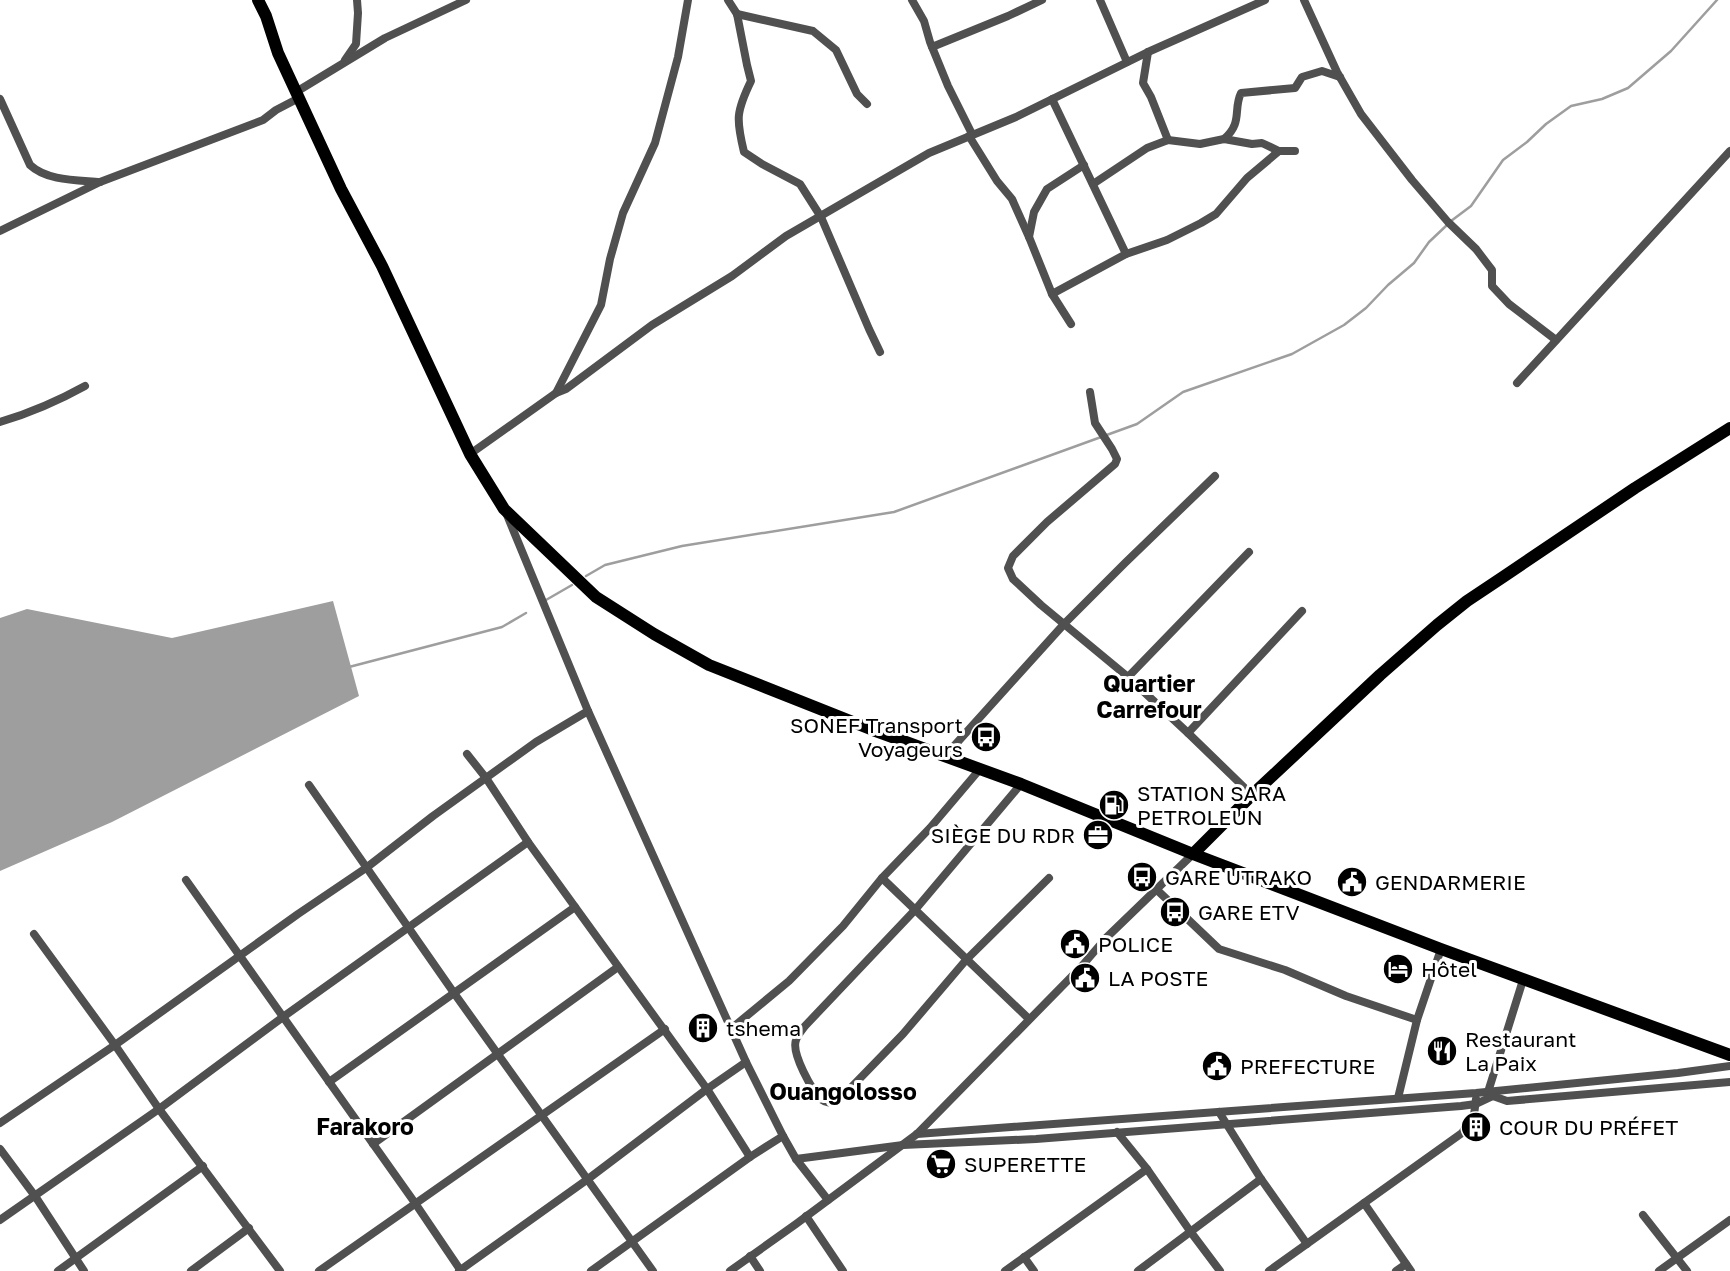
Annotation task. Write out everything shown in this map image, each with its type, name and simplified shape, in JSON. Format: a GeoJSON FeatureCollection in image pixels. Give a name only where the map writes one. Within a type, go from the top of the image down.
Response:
{"type":"FeatureCollection","features":[{"type":"Feature","properties":{"kind":"highway"},"geometry":{"type":"LineString","coordinates":[[258,0],[278,53],[341,189],[382,266],[470,454],[504,509],[596,597],[709,665],[1441,949],[1730,1055]]}},
{"type":"Feature","properties":{"kind":"highway"},"geometry":{"type":"LineString","coordinates":[[1194,854],[1252,795],[1380,675],[1467,601],[1730,428]]}},
{"type":"Feature","properties":{"kind":"street"},"geometry":{"type":"LineString","coordinates":[[342,64],[356,44],[357,0]]}},
{"type":"Feature","properties":{"kind":"street"},"geometry":{"type":"LineString","coordinates":[[0,231],[100,182],[263,120],[342,64],[386,38],[466,0]]}},
{"type":"Feature","properties":{"kind":"street"},"geometry":{"type":"LineString","coordinates":[[556,393],[601,305],[623,213],[655,144],[678,57],[688,0]]}},
{"type":"Feature","properties":{"kind":"street"},"geometry":{"type":"LineString","coordinates":[[728,0],[737,14],[751,81],[740,103],[738,126],[744,152],[800,184],[821,217],[880,352]]}},
{"type":"Feature","properties":{"kind":"street"},"geometry":{"type":"LineString","coordinates":[[912,0],[924,21],[948,86],[971,135],[997,181],[1012,199],[1052,294],[1071,324]]}},
{"type":"Feature","properties":{"kind":"street"},"geometry":{"type":"LineString","coordinates":[[932,47],[1042,0]]}},
{"type":"Feature","properties":{"kind":"street"},"geometry":{"type":"LineString","coordinates":[[1100,0],[1127,62]]}},
{"type":"Feature","properties":{"kind":"street"},"geometry":{"type":"LineString","coordinates":[[470,454],[556,393],[566,389],[652,325],[732,276],[786,236],[929,153],[1016,117],[1148,52],[1265,0]]}},
{"type":"Feature","properties":{"kind":"street"},"geometry":{"type":"LineString","coordinates":[[1304,0],[1340,77],[1361,114],[1390,153],[1492,270],[1492,286],[1556,340]]}},
{"type":"Feature","properties":{"kind":"street"},"geometry":{"type":"LineString","coordinates":[[737,14],[813,31],[836,50],[857,94],[867,104]]}},
{"type":"Feature","properties":{"kind":"street"},"geometry":{"type":"LineString","coordinates":[[1148,52],[1143,83],[1151,96],[1168,140]]}},
{"type":"Feature","properties":{"kind":"street"},"geometry":{"type":"LineString","coordinates":[[1224,139],[1231,133],[1238,117],[1238,98],[1241,93],[1295,88],[1302,77],[1322,71],[1340,77]]}},
{"type":"Feature","properties":{"kind":"street"},"geometry":{"type":"LineString","coordinates":[[0,99],[30,164],[37,171],[61,178],[100,182]]}},
{"type":"Feature","properties":{"kind":"street"},"geometry":{"type":"LineString","coordinates":[[1052,99],[1126,254]]}},
{"type":"Feature","properties":{"kind":"street"},"geometry":{"type":"LineString","coordinates":[[1093,184],[1147,148],[1168,140],[1200,144],[1224,139],[1262,143],[1279,151],[1295,151]]}},
{"type":"Feature","properties":{"kind":"street"},"geometry":{"type":"LineString","coordinates":[[1052,294],[1126,254],[1167,240],[1216,214],[1248,178],[1279,151]]}},
{"type":"Feature","properties":{"kind":"street"},"geometry":{"type":"LineString","coordinates":[[1517,383],[1730,151]]}},
{"type":"Feature","properties":{"kind":"street"},"geometry":{"type":"LineString","coordinates":[[1029,237],[1034,212],[1047,189],[1084,165]]}},
{"type":"Feature","properties":{"kind":"street"},"geometry":{"type":"LineString","coordinates":[[0,422],[53,403],[85,386]]}},
{"type":"Feature","properties":{"kind":"street"},"geometry":{"type":"LineString","coordinates":[[1090,392],[1095,423],[1117,459],[1115,464],[1047,522],[1013,556],[1009,568],[1013,579],[1128,677],[1252,795]]}},
{"type":"Feature","properties":{"kind":"street"},"geometry":{"type":"LineString","coordinates":[[944,756],[1065,624],[1215,476]]}},
{"type":"Feature","properties":{"kind":"street"},"geometry":{"type":"LineString","coordinates":[[504,509],[588,711],[746,1062],[796,1159],[828,1200]]}},
{"type":"Feature","properties":{"kind":"street"},"geometry":{"type":"LineString","coordinates":[[1128,677],[1249,552]]}},
{"type":"Feature","properties":{"kind":"street"},"geometry":{"type":"LineString","coordinates":[[1188,733],[1302,611]]}},
{"type":"Feature","properties":{"kind":"street"},"geometry":{"type":"LineString","coordinates":[[0,1123],[366,868],[485,778],[588,711]]}},
{"type":"Feature","properties":{"kind":"street"},"geometry":{"type":"LineString","coordinates":[[467,754],[665,1029],[750,1157]]}},
{"type":"Feature","properties":{"kind":"street"},"geometry":{"type":"LineString","coordinates":[[732,1028],[789,981],[842,926],[981,769]]}},
{"type":"Feature","properties":{"kind":"street"},"geometry":{"type":"LineString","coordinates":[[309,785],[653,1271]]}},
{"type":"Feature","properties":{"kind":"street"},"geometry":{"type":"LineString","coordinates":[[1021,785],[915,910],[805,1026],[795,1041],[796,1055],[805,1076],[822,1100],[829,1103],[838,1101],[902,1034],[966,960],[1049,878]]}},
{"type":"Feature","properties":{"kind":"street"},"geometry":{"type":"LineString","coordinates":[[0,1220],[159,1109],[528,842]]}},
{"type":"Feature","properties":{"kind":"street"},"geometry":{"type":"LineString","coordinates":[[730,1271],[917,1134],[1081,967],[1106,938],[1194,854]]}},
{"type":"Feature","properties":{"kind":"street"},"geometry":{"type":"LineString","coordinates":[[882,878],[1029,1019]]}},
{"type":"Feature","properties":{"kind":"street"},"geometry":{"type":"LineString","coordinates":[[186,880],[415,1203],[460,1271],[746,1062]]}},
{"type":"Feature","properties":{"kind":"street"},"geometry":{"type":"LineString","coordinates":[[1156,889],[1219,949],[1285,970],[1346,996],[1417,1020]]}},
{"type":"Feature","properties":{"kind":"street"},"geometry":{"type":"LineString","coordinates":[[329,1082],[575,907]]}},
{"type":"Feature","properties":{"kind":"street"},"geometry":{"type":"LineString","coordinates":[[34,934],[159,1109],[280,1271]]}},
{"type":"Feature","properties":{"kind":"street"},"geometry":{"type":"LineString","coordinates":[[1398,1098],[1417,1020],[1441,949]]}},
{"type":"Feature","properties":{"kind":"street"},"geometry":{"type":"LineString","coordinates":[[373,1144],[618,967]]}},
{"type":"Feature","properties":{"kind":"street"},"geometry":{"type":"LineString","coordinates":[[1488,1091],[1523,979]]}},
{"type":"Feature","properties":{"kind":"street"},"geometry":{"type":"LineString","coordinates":[[319,1271],[665,1029]]}},
{"type":"Feature","properties":{"kind":"street"},"geometry":{"type":"LineString","coordinates":[[917,1134],[1476,1093],[1704,1071],[1730,1066]]}},
{"type":"Feature","properties":{"kind":"street"},"geometry":{"type":"LineString","coordinates":[[796,1159],[903,1145],[1036,1139],[1476,1104],[1493,1096],[1507,1101],[1730,1082]]}},
{"type":"Feature","properties":{"kind":"street"},"geometry":{"type":"LineString","coordinates":[[1269,1271],[1462,1133],[1474,1115],[1476,1093]]}},
{"type":"Feature","properties":{"kind":"street"},"geometry":{"type":"LineString","coordinates":[[1219,1112],[1261,1179],[1307,1244]]}},
{"type":"Feature","properties":{"kind":"street"},"geometry":{"type":"LineString","coordinates":[[1117,1132],[1220,1271]]}},
{"type":"Feature","properties":{"kind":"street"},"geometry":{"type":"LineString","coordinates":[[591,1271],[783,1136]]}},
{"type":"Feature","properties":{"kind":"street"},"geometry":{"type":"LineString","coordinates":[[0,1149],[35,1196],[84,1271]]}},
{"type":"Feature","properties":{"kind":"street"},"geometry":{"type":"LineString","coordinates":[[58,1271],[203,1166]]}},
{"type":"Feature","properties":{"kind":"street"},"geometry":{"type":"LineString","coordinates":[[1005,1271],[1147,1169]]}},
{"type":"Feature","properties":{"kind":"street"},"geometry":{"type":"LineString","coordinates":[[1138,1271],[1261,1179]]}},
{"type":"Feature","properties":{"kind":"street"},"geometry":{"type":"LineString","coordinates":[[1364,1203],[1409,1267],[1396,1271]]}},
{"type":"Feature","properties":{"kind":"street"},"geometry":{"type":"LineString","coordinates":[[1643,1215],[1687,1271]]}},
{"type":"Feature","properties":{"kind":"street"},"geometry":{"type":"LineString","coordinates":[[806,1216],[843,1271]]}},
{"type":"Feature","properties":{"kind":"street"},"geometry":{"type":"LineString","coordinates":[[1659,1271],[1730,1220]]}},
{"type":"Feature","properties":{"kind":"street"},"geometry":{"type":"LineString","coordinates":[[191,1271],[248,1228]]}},
{"type":"Feature","properties":{"kind":"street"},"geometry":{"type":"LineString","coordinates":[[750,1256],[760,1271]]}},
{"type":"Feature","properties":{"kind":"street"},"geometry":{"type":"LineString","coordinates":[[1024,1257],[1034,1271]]}},
{"type":"Feature","properties":{"kind":"shaded area"},"geometry":{"type":"Polygon","coordinates":[[[333,601],[359,696],[112,822],[0,871],[0,618],[27,609],[172,638],[333,601]]]}},
{"type":"Feature","properties":{"kind":"waterway"},"geometry":{"type":"LineString","coordinates":[[1451,221],[1471,206],[1503,160],[1546,124],[1571,106],[1602,99],[1628,88],[1671,51],[1717,0]]}},
{"type":"Feature","properties":{"kind":"waterway"},"geometry":{"type":"LineString","coordinates":[[586,576],[605,565],[682,546],[894,512],[1137,424],[1183,392],[1292,354],[1344,325],[1414,263],[1429,242],[1447,225]]}},
{"type":"Feature","properties":{"kind":"waterway"},"geometry":{"type":"LineString","coordinates":[[546,600],[572,585]]}},
{"type":"Feature","properties":{"kind":"waterway"},"geometry":{"type":"LineString","coordinates":[[349,667],[502,627],[526,613]]}},
{"type":"Feature","properties":{"kind":"place","name":"SONEF Transport Voyageurs"},"geometry":{"type":"Point","coordinates":[986,737]}},
{"type":"Feature","properties":{"kind":"place","name":"STATION SARA PETROLEUN"},"geometry":{"type":"Point","coordinates":[1114,805]}},
{"type":"Feature","properties":{"kind":"place","name":"SIÈGE DU RDR"},"geometry":{"type":"Point","coordinates":[1098,835]}},
{"type":"Feature","properties":{"kind":"place","name":"GARE UTRAKO"},"geometry":{"type":"Point","coordinates":[1142,877]}},
{"type":"Feature","properties":{"kind":"place","name":"GENDARMERIE"},"geometry":{"type":"Point","coordinates":[1352,882]}},
{"type":"Feature","properties":{"kind":"place","name":"GARE ETV"},"geometry":{"type":"Point","coordinates":[1175,912]}},
{"type":"Feature","properties":{"kind":"place","name":"POLICE"},"geometry":{"type":"Point","coordinates":[1075,944]}},
{"type":"Feature","properties":{"kind":"place","name":"Hôtel"},"geometry":{"type":"Point","coordinates":[1398,969]}},
{"type":"Feature","properties":{"kind":"place","name":"LA POSTE"},"geometry":{"type":"Point","coordinates":[1085,978]}},
{"type":"Feature","properties":{"kind":"place","name":"tshema"},"geometry":{"type":"Point","coordinates":[703,1028]}},
{"type":"Feature","properties":{"kind":"place","name":"Restaurant La Paix"},"geometry":{"type":"Point","coordinates":[1442,1051]}},
{"type":"Feature","properties":{"kind":"place","name":"PREFECTURE"},"geometry":{"type":"Point","coordinates":[1217,1066]}},
{"type":"Feature","properties":{"kind":"place","name":"COUR DU PRÉFET"},"geometry":{"type":"Point","coordinates":[1476,1127]}},
{"type":"Feature","properties":{"kind":"place","name":"SUPERETTE"},"geometry":{"type":"Point","coordinates":[941,1164]}},
{"type":"Feature","properties":{"kind":"district","name":"Quartier Carrefour"},"geometry":{"type":"Point","coordinates":[1149,696]}},
{"type":"Feature","properties":{"kind":"district","name":"Ouangolosso"},"geometry":{"type":"Point","coordinates":[843,1091]}},
{"type":"Feature","properties":{"kind":"district","name":"Farakoro"},"geometry":{"type":"Point","coordinates":[365,1126]}}]}
